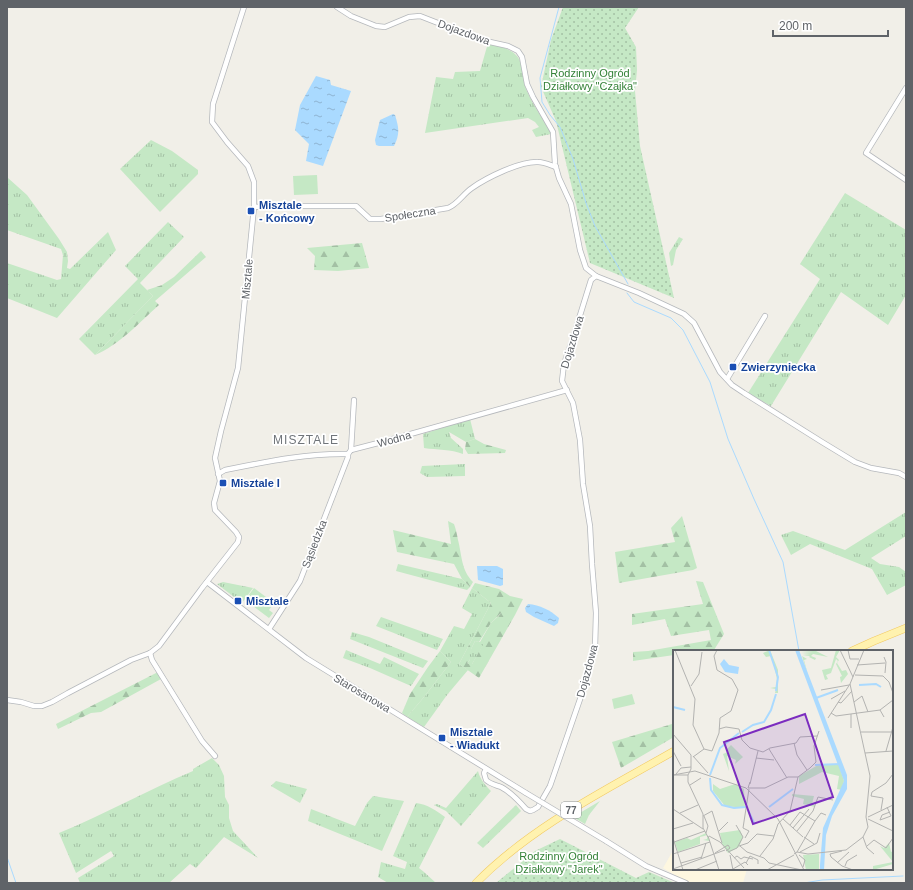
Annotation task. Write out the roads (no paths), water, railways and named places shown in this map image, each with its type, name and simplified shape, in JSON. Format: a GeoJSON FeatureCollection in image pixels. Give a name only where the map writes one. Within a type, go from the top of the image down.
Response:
{"type":"FeatureCollection","features":[{"type":"Feature","properties":{"kind":"main road"},"geometry":{"type":"LineString","coordinates":[[854,650],[906,628]]}},
{"type":"Feature","properties":{"kind":"main road","name":"77"},"geometry":{"type":"LineString","coordinates":[[476,883],[514,849],[550,823],[673,752]]}},
{"type":"Feature","properties":{"kind":"street","name":"Misztale"},"geometry":{"type":"LineString","coordinates":[[7,700],[34,706],[42,706],[131,660],[150,653],[159,646],[238,542],[239,537],[236,532],[214,510],[214,503],[220,481],[216,458],[221,431],[238,368],[254,207],[254,182],[248,166],[212,122],[213,104],[244,7]]}},
{"type":"Feature","properties":{"kind":"street","name":"Dojazdowa"},"geometry":{"type":"LineString","coordinates":[[337,7],[351,16],[376,26],[385,27],[408,17],[420,16],[481,40],[508,46],[518,52],[522,57],[527,84],[553,132],[556,167],[559,178],[571,204],[580,250],[591,280],[564,364],[562,381],[572,403],[580,440],[583,484],[590,526],[596,613],[596,648],[587,679],[550,786],[538,808],[530,811],[526,809],[509,792],[490,783],[486,780],[484,773],[486,769]]}},
{"type":"Feature","properties":{"kind":"street"},"geometry":{"type":"LineString","coordinates":[[906,88],[866,153],[906,180]]}},
{"type":"Feature","properties":{"kind":"street","name":"Społeczna"},"geometry":{"type":"LineString","coordinates":[[254,207],[356,206],[370,219],[382,219],[448,208],[456,204],[471,189],[494,175],[524,164],[540,162],[556,167]]}},
{"type":"Feature","properties":{"kind":"street"},"geometry":{"type":"LineString","coordinates":[[586,268],[596,276],[639,293],[684,314],[694,323],[720,372],[732,385],[750,397],[855,462],[872,468],[899,473],[906,477]]}},
{"type":"Feature","properties":{"kind":"street"},"geometry":{"type":"LineString","coordinates":[[591,280],[596,276]]}},
{"type":"Feature","properties":{"kind":"street"},"geometry":{"type":"LineString","coordinates":[[726,379],[765,316]]}},
{"type":"Feature","properties":{"kind":"street","name":"Wodna"},"geometry":{"type":"LineString","coordinates":[[218,474],[225,470],[288,458],[349,452],[567,390]]}},
{"type":"Feature","properties":{"kind":"street","name":"Sąsiedzka"},"geometry":{"type":"LineString","coordinates":[[269,630],[300,581],[348,457],[354,400]]}},
{"type":"Feature","properties":{"kind":"street","name":"Starosanowa"},"geometry":{"type":"LineString","coordinates":[[207,582],[306,658],[646,866],[686,883]]}},
{"type":"Feature","properties":{"kind":"street"},"geometry":{"type":"LineString","coordinates":[[150,653],[152,660],[202,741],[215,756]]}},
{"type":"Feature","properties":{"kind":"water"},"geometry":{"type":"Polygon","coordinates":[[[316,76],[330,80],[331,85],[351,91],[323,166],[306,161],[309,144],[295,130],[300,105],[316,76]]]}},
{"type":"Feature","properties":{"kind":"water"},"geometry":{"type":"Polygon","coordinates":[[[393,114],[395,115],[398,131],[394,146],[376,145],[375,140],[380,120],[393,114]]]}},
{"type":"Feature","properties":{"kind":"water"},"geometry":{"type":"Polygon","coordinates":[[[477,566],[497,566],[503,569],[503,585],[500,586],[478,580],[477,566]]]}},
{"type":"Feature","properties":{"kind":"water"},"geometry":{"type":"Polygon","coordinates":[[[528,604],[545,608],[559,618],[558,623],[554,626],[526,612],[525,608],[528,604]]]}},
{"type":"Feature","properties":{"kind":"waterway"},"geometry":{"type":"LineString","coordinates":[[559,7],[540,78],[542,102],[560,127],[573,159],[586,203],[595,226],[628,284]]}},
{"type":"Feature","properties":{"kind":"waterway"},"geometry":{"type":"LineString","coordinates":[[627,293],[634,302],[671,318],[683,330],[710,382],[728,439],[783,562],[799,650]]}},
{"type":"Feature","properties":{"kind":"waterway"},"geometry":{"type":"LineString","coordinates":[[7,857],[16,883]]}},
{"type":"Feature","properties":{"kind":"waterway"},"geometry":{"type":"LineString","coordinates":[[804,883],[822,880],[903,876]]}},
{"type":"Feature","properties":{"kind":"place","name":"Misztale - Końcowy"},"geometry":{"type":"Point","coordinates":[251,211]}},
{"type":"Feature","properties":{"kind":"place","name":"Zwierzyniecka"},"geometry":{"type":"Point","coordinates":[733,367]}},
{"type":"Feature","properties":{"kind":"place","name":"Misztale I"},"geometry":{"type":"Point","coordinates":[223,483]}},
{"type":"Feature","properties":{"kind":"place","name":"Misztale"},"geometry":{"type":"Point","coordinates":[238,601]}},
{"type":"Feature","properties":{"kind":"place","name":"Misztale - Wiadukt"},"geometry":{"type":"Point","coordinates":[442,738]}},
{"type":"Feature","properties":{"kind":"district","name":"MISZTALE"},"geometry":{"type":"Point","coordinates":[306,440]}},
{"type":"Feature","properties":{"kind":"park label","name":"Rodzinny Ogród Działkowy \"Czajka\""},"geometry":{"type":"Point","coordinates":[590,79]}},
{"type":"Feature","properties":{"kind":"park label","name":"Rodzinny Ogród Działkowy \"Jarek\""},"geometry":{"type":"Point","coordinates":[559,862]}}]}
